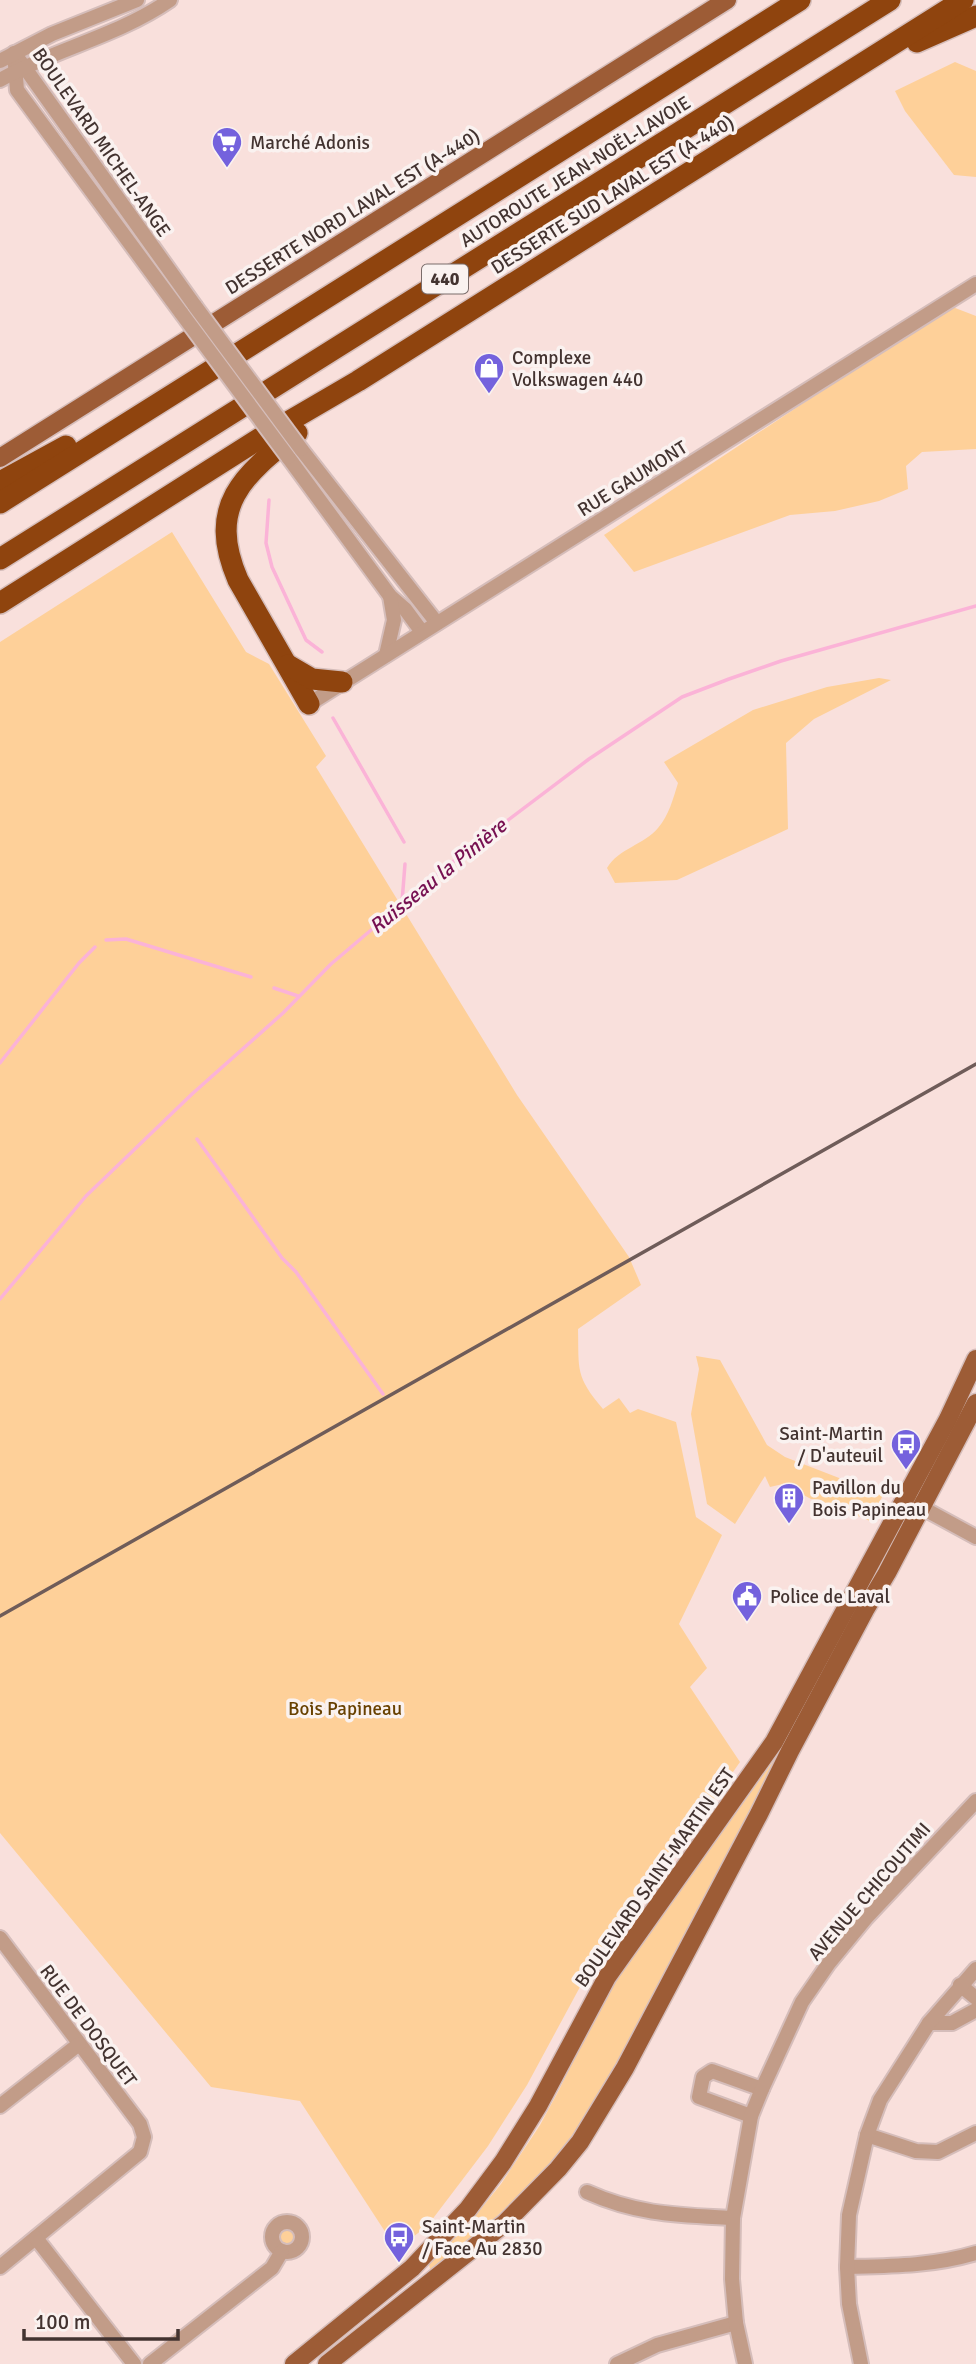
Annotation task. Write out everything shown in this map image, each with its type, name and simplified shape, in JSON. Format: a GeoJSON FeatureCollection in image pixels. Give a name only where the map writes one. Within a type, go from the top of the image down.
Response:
{"type":"FeatureCollection","features":[{"type":"Feature","properties":{"kind":"highway","name":"AUTOROUTE JEAN-NOËL-LAVOIE"},"geometry":{"type":"LineString","coordinates":[[0,503],[800,0]]}},
{"type":"Feature","properties":{"kind":"highway","name":"AUTOROUTE JEAN-NOËL-LAVOIE"},"geometry":{"type":"LineString","coordinates":[[0,559],[890,0]]}},
{"type":"Feature","properties":{"kind":"highway","name":"DESSERTE SUD LAVAL EST (A-440)"},"geometry":{"type":"LineString","coordinates":[[0,603],[963,0]]}},
{"type":"Feature","properties":{"kind":"highway"},"geometry":{"type":"LineString","coordinates":[[860,65],[976,16]]}},
{"type":"Feature","properties":{"kind":"highway"},"geometry":{"type":"LineString","coordinates":[[0,482],[238,354]]}},
{"type":"Feature","properties":{"kind":"highway"},"geometry":{"type":"LineString","coordinates":[[309,704],[238,580],[231,561],[227,534],[230,507],[242,481],[255,466],[358,381]]}},
{"type":"Feature","properties":{"kind":"highway"},"geometry":{"type":"LineString","coordinates":[[286,664],[312,679],[342,682]]}},
{"type":"Feature","properties":{"kind":"main road","name":"DESSERTE NORD LAVAL EST (A-440)"},"geometry":{"type":"LineString","coordinates":[[0,458],[727,0]]}},
{"type":"Feature","properties":{"kind":"main road"},"geometry":{"type":"LineString","coordinates":[[0,448],[58,421]]}},
{"type":"Feature","properties":{"kind":"main road","name":"BOULEVARD SAINT-MARTIN EST"},"geometry":{"type":"LineString","coordinates":[[327,2364],[506,2223],[580,2142],[625,2068],[760,1814],[785,1761],[854,1592],[948,1419],[976,1359]]}},
{"type":"Feature","properties":{"kind":"main road","name":"BOULEVARD SAINT-MARTIN EST"},"geometry":{"type":"LineString","coordinates":[[294,2364],[412,2268],[456,2222],[503,2162],[538,2106],[607,1977],[757,1767],[875,1595],[976,1403]]}},
{"type":"Feature","properties":{"kind":"main road"},"geometry":{"type":"LineString","coordinates":[[854,1592],[875,1595]]}},
{"type":"Feature","properties":{"kind":"street"},"geometry":{"type":"LineString","coordinates":[[0,61],[52,34],[137,0]]}},
{"type":"Feature","properties":{"kind":"street"},"geometry":{"type":"LineString","coordinates":[[0,80],[62,49],[120,28],[170,0]]}},
{"type":"Feature","properties":{"kind":"street","name":"BOULEVARD MICHEL-ANGE"},"geometry":{"type":"LineString","coordinates":[[14,53],[20,69],[17,90],[95,198],[189,310],[438,623]]}},
{"type":"Feature","properties":{"kind":"street","name":"RUE GAUMONT"},"geometry":{"type":"LineString","coordinates":[[309,704],[976,284]]}},
{"type":"Feature","properties":{"kind":"street","name":"BOULEVARD MICHEL-ANGE"},"geometry":{"type":"LineString","coordinates":[[189,310],[288,457],[390,596],[405,609],[422,632]]}},
{"type":"Feature","properties":{"kind":"street"},"geometry":{"type":"LineString","coordinates":[[386,655],[394,620],[390,596]]}},
{"type":"Feature","properties":{"kind":"street"},"geometry":{"type":"LineString","coordinates":[[904,1498],[976,1537]]}},
{"type":"Feature","properties":{"kind":"street","name":"AVENUE CHICOUTIMI"},"geometry":{"type":"LineString","coordinates":[[745,2364],[736,2323],[732,2279],[733,2218],[751,2116],[762,2089],[802,2002],[829,1963],[866,1917],[976,1801]]}},
{"type":"Feature","properties":{"kind":"street","name":"RUE DE DOSQUET"},"geometry":{"type":"LineString","coordinates":[[0,1938],[140,2124],[144,2137],[140,2152],[36,2238]]}},
{"type":"Feature","properties":{"kind":"street"},"geometry":{"type":"LineString","coordinates":[[861,2364],[849,2304],[847,2267],[849,2215],[867,2135],[880,2100],[929,2023],[976,1969]]}},
{"type":"Feature","properties":{"kind":"street"},"geometry":{"type":"LineString","coordinates":[[960,1985],[976,1997]]}},
{"type":"Feature","properties":{"kind":"street"},"geometry":{"type":"LineString","coordinates":[[929,2023],[952,2023],[976,2010]]}},
{"type":"Feature","properties":{"kind":"street"},"geometry":{"type":"LineString","coordinates":[[0,2106],[79,2044]]}},
{"type":"Feature","properties":{"kind":"street"},"geometry":{"type":"LineString","coordinates":[[751,2116],[699,2097],[703,2077],[712,2071],[762,2089]]}},
{"type":"Feature","properties":{"kind":"street"},"geometry":{"type":"LineString","coordinates":[[867,2135],[916,2151],[937,2152],[976,2133]]}},
{"type":"Feature","properties":{"kind":"street"},"geometry":{"type":"LineString","coordinates":[[587,2192],[650,2213],[733,2218]]}},
{"type":"Feature","properties":{"kind":"street"},"geometry":{"type":"LineString","coordinates":[[0,2267],[36,2238],[134,2364]]}},
{"type":"Feature","properties":{"kind":"street"},"geometry":{"type":"LineString","coordinates":[[150,2364],[272,2268],[282,2251]]}},
{"type":"Feature","properties":{"kind":"street"},"geometry":{"type":"LineString","coordinates":[[847,2267],[920,2265],[951,2261],[976,2253]]}},
{"type":"Feature","properties":{"kind":"street"},"geometry":{"type":"LineString","coordinates":[[617,2364],[657,2345],[736,2323]]}},
{"type":"Feature","properties":{"kind":"green space"},"geometry":{"type":"Polygon","coordinates":[[[955,62],[976,71],[976,177],[954,175],[905,111],[895,91],[955,62]]]}},
{"type":"Feature","properties":{"kind":"green space"},"geometry":{"type":"Polygon","coordinates":[[[950,306],[976,316],[976,449],[922,452],[906,466],[908,489],[879,501],[835,511],[790,515],[634,572],[604,535],[950,306]]]}},
{"type":"Feature","properties":{"kind":"green space","name":"Bois Papineau"},"geometry":{"type":"Polygon","coordinates":[[[172,532],[246,652],[269,664],[326,756],[316,767],[517,1095],[629,1257],[641,1285],[578,1329],[580,1372],[587,1388],[603,1409],[619,1398],[630,1413],[638,1409],[676,1422],[696,1517],[722,1535],[679,1624],[707,1668],[690,1687],[740,1762],[678,1850],[601,1948],[527,2085],[488,2146],[428,2225],[397,2250],[300,2101],[211,2087],[0,1833],[0,642],[172,532]]]}},
{"type":"Feature","properties":{"kind":"green space"},"geometry":{"type":"Polygon","coordinates":[[[879,678],[891,680],[814,719],[786,743],[788,829],[677,880],[615,883],[607,868],[612,861],[652,834],[662,823],[670,807],[678,783],[664,762],[753,710],[827,687],[879,678]]]}},
{"type":"Feature","properties":{"kind":"green space"},"geometry":{"type":"Polygon","coordinates":[[[696,1356],[720,1360],[767,1445],[785,1457],[883,1495],[870,1521],[811,1499],[783,1484],[770,1487],[765,1476],[735,1524],[707,1504],[691,1414],[699,1369],[696,1356]]]}},
{"type":"Feature","properties":{"kind":"green space"},"geometry":{"type":"Polygon","coordinates":[[[774,1760],[765,1785],[693,1927],[593,2107],[549,2166],[464,2248],[435,2272],[430,2269],[429,2264],[501,2184],[540,2125],[608,1991],[774,1760]]]}},
{"type":"Feature","properties":{"kind":"green space"},"geometry":{"type":"Polygon","coordinates":[[[287,2228],[293,2231],[296,2237],[293,2243],[287,2246],[281,2243],[278,2237],[281,2231],[287,2228]]]}},
{"type":"Feature","properties":{"kind":"waterway"},"geometry":{"type":"LineString","coordinates":[[269,500],[266,543],[272,567],[306,640],[322,652]]}},
{"type":"Feature","properties":{"kind":"waterway","name":"Ruisseau la Pinière"},"geometry":{"type":"LineString","coordinates":[[0,1299],[86,1196],[192,1094],[283,1013],[331,964],[442,870],[589,759],[682,697],[781,661],[976,606]]}},
{"type":"Feature","properties":{"kind":"waterway"},"geometry":{"type":"LineString","coordinates":[[333,718],[404,842]]}},
{"type":"Feature","properties":{"kind":"waterway"},"geometry":{"type":"LineString","coordinates":[[402,902],[405,864]]}},
{"type":"Feature","properties":{"kind":"waterway"},"geometry":{"type":"LineString","coordinates":[[106,940],[126,939],[251,977]]}},
{"type":"Feature","properties":{"kind":"waterway"},"geometry":{"type":"LineString","coordinates":[[0,1063],[79,963],[95,947]]}},
{"type":"Feature","properties":{"kind":"waterway"},"geometry":{"type":"LineString","coordinates":[[274,988],[298,996]]}},
{"type":"Feature","properties":{"kind":"waterway"},"geometry":{"type":"LineString","coordinates":[[197,1139],[383,1394]]}},
{"type":"Feature","properties":{"kind":"railway"},"geometry":{"type":"LineString","coordinates":[[0,1616],[976,1064]]}},
{"type":"Feature","properties":{"kind":"place","name":"Marché Adonis"},"geometry":{"type":"Point","coordinates":[227,169]}},
{"type":"Feature","properties":{"kind":"place","name":"Complexe Volkswagen 440"},"geometry":{"type":"Point","coordinates":[489,395]}},
{"type":"Feature","properties":{"kind":"place","name":"Saint-Martin / D'auteuil"},"geometry":{"type":"Point","coordinates":[906,1471]}},
{"type":"Feature","properties":{"kind":"place","name":"Pavillon du Bois Papineau"},"geometry":{"type":"Point","coordinates":[789,1525]}},
{"type":"Feature","properties":{"kind":"place","name":"Police de Laval"},"geometry":{"type":"Point","coordinates":[747,1623]}},
{"type":"Feature","properties":{"kind":"place","name":"Saint-Martin / Face Au 2830"},"geometry":{"type":"Point","coordinates":[399,2264]}}]}
